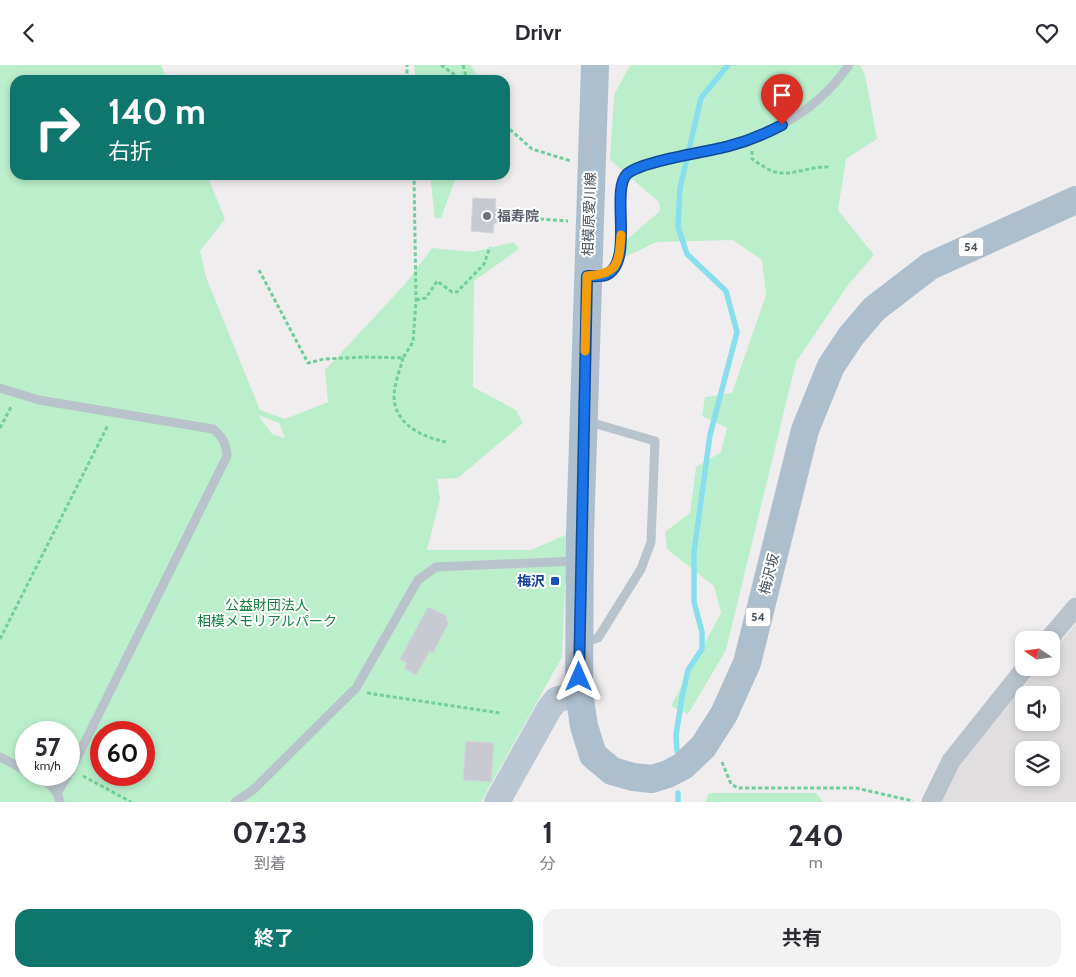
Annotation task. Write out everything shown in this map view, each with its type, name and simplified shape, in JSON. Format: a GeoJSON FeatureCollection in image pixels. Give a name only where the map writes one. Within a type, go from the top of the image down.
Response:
{"type":"FeatureCollection","features":[{"type":"Feature","properties":{"kind":"main road","name":"相模原愛川線"},"geometry":{"type":"LineString","coordinates":[[579,693],[583,420],[595,65]]}},
{"type":"Feature","properties":{"kind":"main road","name":"梅沢坂"},"geometry":{"type":"LineString","coordinates":[[579,693],[584,727],[594,755],[612,771],[633,777],[652,779],[668,775],[683,766],[703,747],[728,707],[747,663],[805,431],[817,398],[841,351],[851,336],[874,309],[930,266],[1076,200]]}},
{"type":"Feature","properties":{"kind":"street"},"geometry":{"type":"LineString","coordinates":[[1056,631],[1076,607]]}},
{"type":"Feature","properties":{"kind":"street"},"geometry":{"type":"LineString","coordinates":[[931,802],[951,761],[1019,676]]}},
{"type":"Feature","properties":{"kind":"street"},"geometry":{"type":"LineString","coordinates":[[498,802],[549,709],[556,700],[579,693]]}},
{"type":"Feature","properties":{"kind":"lane"},"geometry":{"type":"LineString","coordinates":[[587,276],[606,275],[615,267],[621,243],[623,179],[628,173],[662,161],[753,139],[794,118],[816,102],[849,65]]}},
{"type":"Feature","properties":{"kind":"lane"},"geometry":{"type":"LineString","coordinates":[[0,387],[39,399],[212,429],[223,437],[227,456],[80,751]]}},
{"type":"Feature","properties":{"kind":"lane"},"geometry":{"type":"LineString","coordinates":[[579,644],[598,638],[641,569],[651,542],[654,441],[583,420]]}},
{"type":"Feature","properties":{"kind":"lane"},"geometry":{"type":"LineString","coordinates":[[235,802],[253,791],[356,688],[418,580],[436,567],[580,561]]}},
{"type":"Feature","properties":{"kind":"lane"},"geometry":{"type":"LineString","coordinates":[[0,757],[15,765]]}},
{"type":"Feature","properties":{"kind":"lane"},"geometry":{"type":"LineString","coordinates":[[51,786],[58,792],[60,802]]}},
{"type":"Feature","properties":{"kind":"lane"},"geometry":{"type":"LineString","coordinates":[[58,792],[61,786]]}},
{"type":"Feature","properties":{"kind":"path"},"geometry":{"type":"LineString","coordinates":[[442,65],[455,75]]}},
{"type":"Feature","properties":{"kind":"path"},"geometry":{"type":"LineString","coordinates":[[510,129],[532,149],[568,161],[591,162]]}},
{"type":"Feature","properties":{"kind":"path"},"geometry":{"type":"LineString","coordinates":[[753,139],[752,159],[774,172],[781,173],[829,167]]}},
{"type":"Feature","properties":{"kind":"path"},"geometry":{"type":"LineString","coordinates":[[414,180],[416,300],[413,342],[403,358],[394,398],[403,421],[424,437],[446,442]]}},
{"type":"Feature","properties":{"kind":"path"},"geometry":{"type":"LineString","coordinates":[[514,217],[589,223]]}},
{"type":"Feature","properties":{"kind":"path"},"geometry":{"type":"LineString","coordinates":[[416,300],[426,298],[437,281],[452,292],[457,292],[484,264],[490,247]]}},
{"type":"Feature","properties":{"kind":"path"},"geometry":{"type":"LineString","coordinates":[[259,270],[308,363],[324,359],[403,358]]}},
{"type":"Feature","properties":{"kind":"path"},"geometry":{"type":"LineString","coordinates":[[0,428],[18,393]]}},
{"type":"Feature","properties":{"kind":"path"},"geometry":{"type":"LineString","coordinates":[[0,639],[114,413]]}},
{"type":"Feature","properties":{"kind":"path"},"geometry":{"type":"LineString","coordinates":[[356,688],[363,692],[500,713]]}},
{"type":"Feature","properties":{"kind":"path"},"geometry":{"type":"LineString","coordinates":[[703,747],[722,762],[731,784],[738,788],[856,789],[919,802]]}},
{"type":"Feature","properties":{"kind":"path"},"geometry":{"type":"LineString","coordinates":[[80,778],[131,802]]}},
{"type":"Feature","properties":{"kind":"shaded area"},"geometry":{"type":"Polygon","coordinates":[[[1076,624],[1076,802],[940,802],[954,769],[1015,697],[1015,731],[1060,731],[1060,686],[1024,686],[1032,676],[1060,676],[1060,643],[1076,624]]]}},
{"type":"Feature","properties":{"kind":"green space","name":"公益財団法人 相模メモリアルパーク"},"geometry":{"type":"Polygon","coordinates":[[[0,65],[161,65],[165,75],[10,75],[10,180],[209,180],[225,219],[200,251],[206,277],[260,410],[285,419],[328,402],[325,370],[405,284],[432,248],[473,252],[514,242],[519,249],[474,281],[473,387],[516,410],[523,423],[458,478],[437,479],[440,499],[427,550],[531,550],[570,533],[562,657],[481,802],[0,802],[0,65]],[[258,415],[272,434],[285,438],[279,423],[258,415]]]}},
{"type":"Feature","properties":{"kind":"green space"},"geometry":{"type":"Polygon","coordinates":[[[414,65],[471,65],[477,75],[415,75],[414,65]]]}},
{"type":"Feature","properties":{"kind":"green space"},"geometry":{"type":"Polygon","coordinates":[[[630,65],[860,65],[865,75],[877,139],[846,159],[838,210],[874,255],[848,285],[796,362],[726,650],[688,714],[671,706],[721,613],[714,586],[667,549],[665,532],[690,513],[696,467],[721,452],[727,428],[702,416],[705,397],[732,393],[766,295],[762,260],[733,240],[656,242],[625,257],[618,247],[660,211],[659,202],[610,160],[614,95],[630,65]]]}},
{"type":"Feature","properties":{"kind":"green space"},"geometry":{"type":"Polygon","coordinates":[[[431,180],[455,180],[441,218],[435,218],[431,180]]]}},
{"type":"Feature","properties":{"kind":"green space"},"geometry":{"type":"Polygon","coordinates":[[[709,793],[816,793],[823,802],[705,802],[709,793]]]}},
{"type":"Feature","properties":{"kind":"building","name":"福寿院"},"geometry":{"type":"Polygon","coordinates":[[[473,198],[496,199],[495,209],[503,209],[502,223],[494,223],[493,233],[471,231],[473,198]]]}},
{"type":"Feature","properties":{"kind":"building"},"geometry":{"type":"Polygon","coordinates":[[[428,607],[447,616],[446,620],[449,622],[433,653],[430,651],[416,675],[404,668],[407,663],[400,659],[428,607]]]}},
{"type":"Feature","properties":{"kind":"building"},"geometry":{"type":"Polygon","coordinates":[[[466,741],[494,743],[491,782],[463,780],[466,741]]]}},
{"type":"Feature","properties":{"kind":"waterway"},"geometry":{"type":"LineString","coordinates":[[677,751],[676,735],[688,670],[702,649],[702,632],[694,602],[694,552],[710,435],[737,332],[726,291],[687,254],[678,227],[680,188],[701,98],[728,65]]}},
{"type":"Feature","properties":{"kind":"waterway"},"geometry":{"type":"LineString","coordinates":[[678,793],[678,802]]}},
{"type":"Feature","properties":{"kind":"slow traffic"},"geometry":{"type":"LineString","coordinates":[[585,351],[587,276],[606,275],[615,267],[621,235]]}},
{"type":"Feature","properties":{"kind":"place","name":"福寿院"},"geometry":{"type":"Point","coordinates":[487,216]}},
{"type":"Feature","properties":{"kind":"place","name":"梅沢"},"geometry":{"type":"Point","coordinates":[555,581]}},
{"type":"Feature","properties":{"kind":"route"},"geometry":{"type":"LineString","coordinates":[[579,677],[580,535],[587,276],[606,275],[615,267],[621,243],[623,179],[628,173],[662,161],[753,139],[782,125]]}}]}
